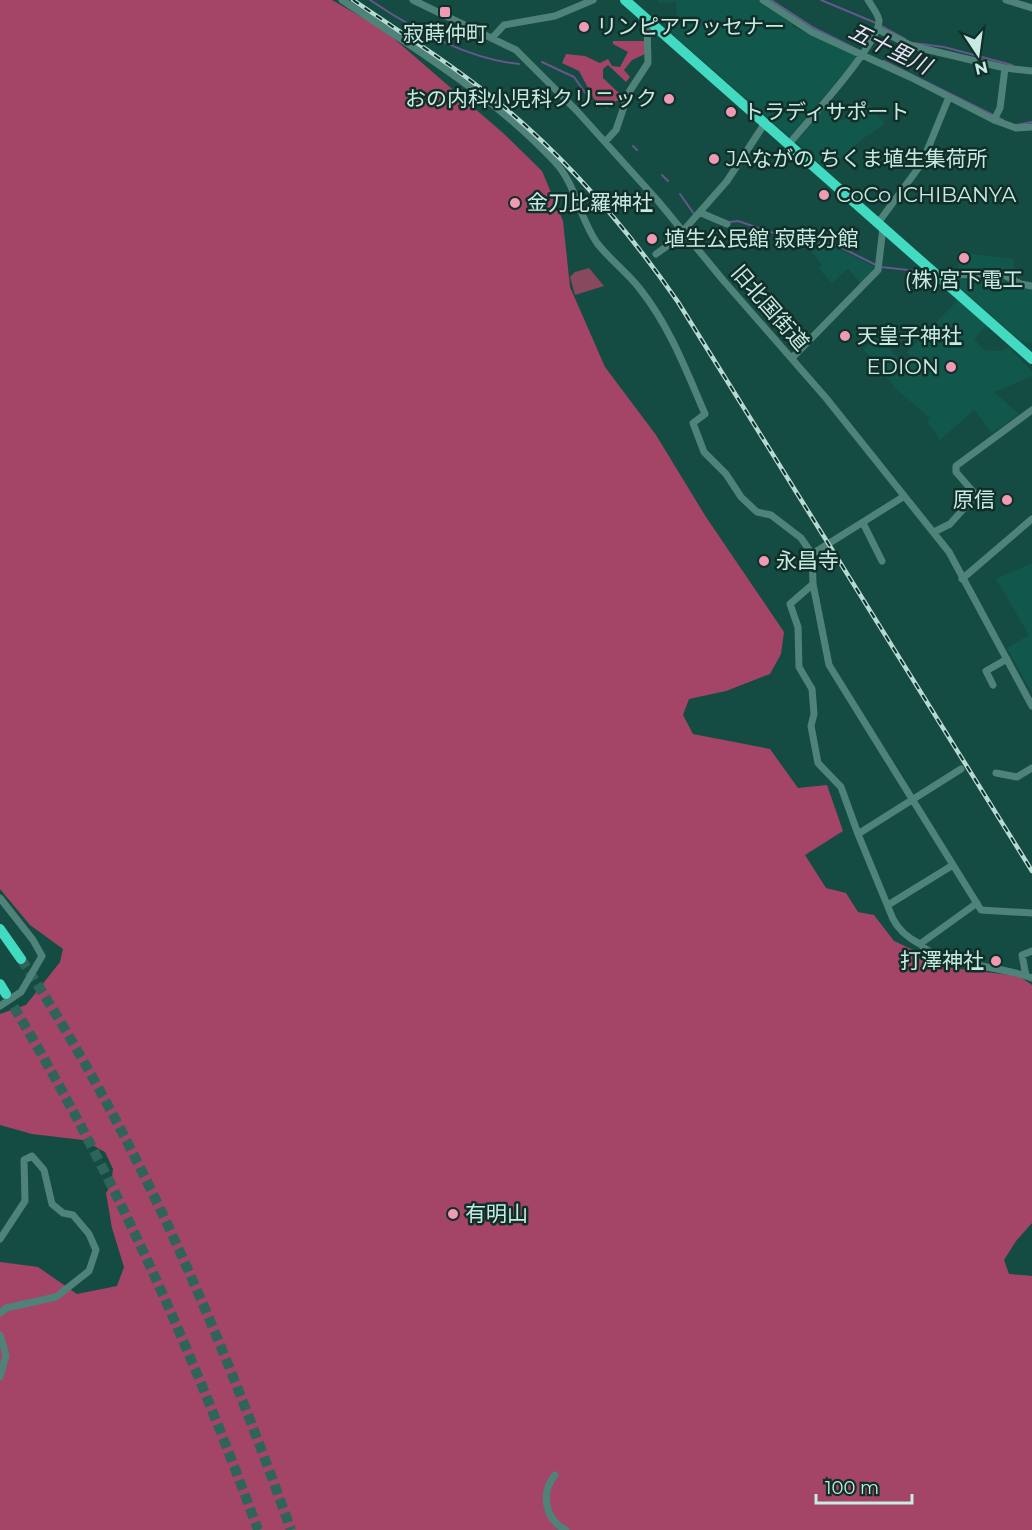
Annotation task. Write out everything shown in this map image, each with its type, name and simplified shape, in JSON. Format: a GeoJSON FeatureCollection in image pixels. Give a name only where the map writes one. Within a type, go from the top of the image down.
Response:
{"type":"FeatureCollection","features":[{"type":"Feature","properties":{"kind":"highway"},"geometry":{"type":"LineString","coordinates":[[627,0],[1032,359]]}},
{"type":"Feature","properties":{"kind":"highway"},"geometry":{"type":"LineString","coordinates":[[0,928],[21,958]]}},
{"type":"Feature","properties":{"kind":"street"},"geometry":{"type":"LineString","coordinates":[[342,0],[441,67],[498,110],[556,163],[574,190],[594,239],[607,257],[639,288],[673,336],[705,414],[693,423],[704,452],[757,512],[771,515],[801,538],[812,554],[813,584],[829,665],[981,910],[1032,913]]}},
{"type":"Feature","properties":{"kind":"street","name":"旧北国街道"},"geometry":{"type":"LineString","coordinates":[[412,0],[516,50],[605,142],[792,358],[903,497],[934,532],[949,552],[1032,706]]}},
{"type":"Feature","properties":{"kind":"street"},"geometry":{"type":"LineString","coordinates":[[493,37],[504,26],[555,16],[593,0]]}},
{"type":"Feature","properties":{"kind":"street"},"geometry":{"type":"LineString","coordinates":[[763,0],[813,32],[949,97],[1016,128],[1032,126]]}},
{"type":"Feature","properties":{"kind":"street"},"geometry":{"type":"LineString","coordinates":[[1006,0],[1024,3],[1032,8]]}},
{"type":"Feature","properties":{"kind":"street"},"geometry":{"type":"LineString","coordinates":[[870,1],[878,25],[912,46],[1005,68],[1032,71]]}},
{"type":"Feature","properties":{"kind":"street"},"geometry":{"type":"LineString","coordinates":[[605,142],[616,130],[628,92],[648,63],[647,20]]}},
{"type":"Feature","properties":{"kind":"street"},"geometry":{"type":"LineString","coordinates":[[789,144],[863,54],[878,25]]}},
{"type":"Feature","properties":{"kind":"street"},"geometry":{"type":"LineString","coordinates":[[995,118],[1005,68]]}},
{"type":"Feature","properties":{"kind":"street"},"geometry":{"type":"LineString","coordinates":[[792,358],[878,270],[880,226],[922,163],[949,97]]}},
{"type":"Feature","properties":{"kind":"street"},"geometry":{"type":"LineString","coordinates":[[656,254],[684,232],[701,213],[714,192],[727,181],[765,123]]}},
{"type":"Feature","properties":{"kind":"street"},"geometry":{"type":"LineString","coordinates":[[701,213],[727,224]]}},
{"type":"Feature","properties":{"kind":"street"},"geometry":{"type":"LineString","coordinates":[[942,279],[946,275],[1002,274],[1021,284],[1032,286]]}},
{"type":"Feature","properties":{"kind":"street"},"geometry":{"type":"LineString","coordinates":[[934,532],[950,524],[976,495],[956,472],[956,466],[1032,410]]}},
{"type":"Feature","properties":{"kind":"street"},"geometry":{"type":"LineString","coordinates":[[812,554],[903,497]]}},
{"type":"Feature","properties":{"kind":"street"},"geometry":{"type":"LineString","coordinates":[[962,579],[1032,519]]}},
{"type":"Feature","properties":{"kind":"street"},"geometry":{"type":"LineString","coordinates":[[863,523],[882,561]]}},
{"type":"Feature","properties":{"kind":"street"},"geometry":{"type":"LineString","coordinates":[[813,584],[790,604],[798,627],[799,667],[812,689],[814,714],[811,726],[818,763],[841,787],[858,834],[899,930],[920,944],[954,960],[1029,977]]}},
{"type":"Feature","properties":{"kind":"street"},"geometry":{"type":"LineString","coordinates":[[993,686],[986,671],[1007,659]]}},
{"type":"Feature","properties":{"kind":"street"},"geometry":{"type":"LineString","coordinates":[[996,773],[1017,777],[1032,768]]}},
{"type":"Feature","properties":{"kind":"street"},"geometry":{"type":"LineString","coordinates":[[858,834],[962,769]]}},
{"type":"Feature","properties":{"kind":"street"},"geometry":{"type":"LineString","coordinates":[[888,905],[953,865]]}},
{"type":"Feature","properties":{"kind":"street"},"geometry":{"type":"LineString","coordinates":[[0,898],[33,940],[42,956],[21,992],[0,1006]]}},
{"type":"Feature","properties":{"kind":"street"},"geometry":{"type":"LineString","coordinates":[[920,944],[977,903]]}},
{"type":"Feature","properties":{"kind":"street"},"geometry":{"type":"LineString","coordinates":[[1029,977],[1022,955],[1032,951]]}},
{"type":"Feature","properties":{"kind":"street"},"geometry":{"type":"LineString","coordinates":[[0,1239],[24,1206],[26,1194],[24,1160],[32,1156],[44,1170],[52,1204],[80,1222],[89,1234],[96,1250],[89,1271],[76,1284],[56,1297],[14,1305],[0,1314]]}},
{"type":"Feature","properties":{"kind":"street"},"geometry":{"type":"LineString","coordinates":[[0,1335],[6,1355],[0,1377]]}},
{"type":"Feature","properties":{"kind":"street"},"geometry":{"type":"LineString","coordinates":[[555,1475],[548,1485],[547,1503],[554,1521],[566,1530]]}},
{"type":"Feature","properties":{"kind":"shaded area"},"geometry":{"type":"Polygon","coordinates":[[[0,0],[332,0],[384,30],[503,133],[542,171],[563,221],[570,287],[605,367],[656,435],[706,517],[784,632],[781,654],[770,674],[726,691],[689,699],[683,715],[693,734],[770,749],[798,788],[827,785],[843,831],[805,855],[826,888],[846,893],[858,912],[874,915],[894,941],[952,968],[1019,976],[1032,985],[1032,1223],[1016,1241],[1004,1260],[1009,1274],[1032,1276],[1032,1530],[0,1530],[0,1262],[38,1267],[77,1294],[117,1286],[124,1267],[112,1228],[106,1193],[111,1185],[113,1169],[105,1152],[83,1140],[32,1134],[0,1125],[0,1014],[26,1005],[60,962],[63,949],[30,925],[0,889],[0,0]]]}},
{"type":"Feature","properties":{"kind":"shaded area"},"geometry":{"type":"Polygon","coordinates":[[[657,0],[758,0],[791,23],[793,27],[841,47],[857,57],[790,137],[664,27],[677,15],[676,2],[659,3],[657,0]]]}},
{"type":"Feature","properties":{"kind":"shaded area"},"geometry":{"type":"Polygon","coordinates":[[[613,41],[645,41],[645,54],[632,60],[624,70],[630,77],[626,82],[608,65],[603,69],[603,78],[620,94],[622,101],[616,101],[607,108],[594,99],[579,71],[562,63],[566,54],[585,56],[600,63],[608,59],[612,66],[620,67],[628,52],[613,44],[613,41]]]}},
{"type":"Feature","properties":{"kind":"shaded area"},"geometry":{"type":"Polygon","coordinates":[[[869,103],[885,124],[861,140],[828,171],[796,142],[827,104],[842,121],[869,103]]]}},
{"type":"Feature","properties":{"kind":"shaded area"},"geometry":{"type":"Polygon","coordinates":[[[828,245],[875,267],[861,284],[848,269],[832,283],[819,269],[822,265],[811,251],[828,245]]]}},
{"type":"Feature","properties":{"kind":"shaded area"},"geometry":{"type":"Polygon","coordinates":[[[957,252],[1013,259],[1016,276],[958,272],[957,252]]]}},
{"type":"Feature","properties":{"kind":"shaded area"},"geometry":{"type":"Polygon","coordinates":[[[589,268],[604,286],[575,295],[570,277],[575,272],[589,268]]]}},
{"type":"Feature","properties":{"kind":"shaded area"},"geometry":{"type":"Polygon","coordinates":[[[1004,277],[1032,288],[1032,343],[1021,341],[949,278],[1004,277]]]}},
{"type":"Feature","properties":{"kind":"shaded area"},"geometry":{"type":"Polygon","coordinates":[[[958,300],[987,325],[974,339],[984,350],[1001,351],[1009,347],[1032,372],[1032,376],[994,392],[1019,414],[992,433],[974,410],[940,440],[927,422],[930,418],[897,390],[863,349],[880,336],[906,368],[914,361],[907,352],[958,300]]]}},
{"type":"Feature","properties":{"kind":"shaded area"},"geometry":{"type":"Polygon","coordinates":[[[1032,563],[1032,693],[1007,648],[1029,635],[996,579],[1032,563]]]}},
{"type":"Feature","properties":{"kind":"waterway"},"geometry":{"type":"LineString","coordinates":[[370,0],[404,22],[441,41],[479,56],[519,64]]}},
{"type":"Feature","properties":{"kind":"waterway","name":"五十里川"},"geometry":{"type":"LineString","coordinates":[[771,0],[814,28],[862,52]]}},
{"type":"Feature","properties":{"kind":"waterway"},"geometry":{"type":"LineString","coordinates":[[821,0],[876,23]]}},
{"type":"Feature","properties":{"kind":"waterway"},"geometry":{"type":"LineString","coordinates":[[881,26],[905,39]]}},
{"type":"Feature","properties":{"kind":"waterway"},"geometry":{"type":"LineString","coordinates":[[913,43],[944,47],[1012,65]]}},
{"type":"Feature","properties":{"kind":"waterway","name":"五十里川"},"geometry":{"type":"LineString","coordinates":[[884,61],[1003,120]]}},
{"type":"Feature","properties":{"kind":"waterway"},"geometry":{"type":"LineString","coordinates":[[542,62],[574,77],[591,101]]}},
{"type":"Feature","properties":{"kind":"waterway","name":"五十里川"},"geometry":{"type":"LineString","coordinates":[[1016,125],[1032,122]]}},
{"type":"Feature","properties":{"kind":"waterway"},"geometry":{"type":"LineString","coordinates":[[633,146],[637,150]]}},
{"type":"Feature","properties":{"kind":"waterway"},"geometry":{"type":"LineString","coordinates":[[662,175],[668,181]]}},
{"type":"Feature","properties":{"kind":"waterway"},"geometry":{"type":"LineString","coordinates":[[680,194],[694,214]]}},
{"type":"Feature","properties":{"kind":"waterway"},"geometry":{"type":"LineString","coordinates":[[730,222],[738,221],[800,242],[836,245],[876,265]]}},
{"type":"Feature","properties":{"kind":"waterway"},"geometry":{"type":"LineString","coordinates":[[881,267],[926,272]]}},
{"type":"Feature","properties":{"kind":"tunnel"},"geometry":{"type":"LineString","coordinates":[[21,959],[63,1026],[102,1095],[173,1236],[235,1381],[291,1530]]}},
{"type":"Feature","properties":{"kind":"tunnel"},"geometry":{"type":"LineString","coordinates":[[6,994],[80,1123],[145,1256],[204,1391],[258,1530]]}},
{"type":"Feature","properties":{"kind":"railway"},"geometry":{"type":"LineString","coordinates":[[353,0],[450,65],[505,108],[576,175],[639,249],[678,302],[1032,871]]}},
{"type":"Feature","properties":{"kind":"place","name":"寂蒔仲町"},"geometry":{"type":"Point","coordinates":[445,12]}},
{"type":"Feature","properties":{"kind":"place","name":"リンピアワッセナー"},"geometry":{"type":"Point","coordinates":[584,27]}},
{"type":"Feature","properties":{"kind":"place","name":"おの内科小児科クリニック"},"geometry":{"type":"Point","coordinates":[669,99]}},
{"type":"Feature","properties":{"kind":"place","name":"トラディサポート"},"geometry":{"type":"Point","coordinates":[731,112]}},
{"type":"Feature","properties":{"kind":"place","name":"JAながの ちくま埴生集荷所"},"geometry":{"type":"Point","coordinates":[714,159]}},
{"type":"Feature","properties":{"kind":"place","name":"CoCo ICHIBANYA"},"geometry":{"type":"Point","coordinates":[824,195]}},
{"type":"Feature","properties":{"kind":"place","name":"金刀比羅神社"},"geometry":{"type":"Point","coordinates":[515,203]}},
{"type":"Feature","properties":{"kind":"place","name":"埴生公民館 寂蒔分館"},"geometry":{"type":"Point","coordinates":[652,239]}},
{"type":"Feature","properties":{"kind":"place","name":"(株)宮下電工"},"geometry":{"type":"Point","coordinates":[964,258]}},
{"type":"Feature","properties":{"kind":"place","name":"天皇子神社"},"geometry":{"type":"Point","coordinates":[845,336]}},
{"type":"Feature","properties":{"kind":"place","name":"EDION"},"geometry":{"type":"Point","coordinates":[951,367]}},
{"type":"Feature","properties":{"kind":"place","name":"原信"},"geometry":{"type":"Point","coordinates":[1007,500]}},
{"type":"Feature","properties":{"kind":"place","name":"永昌寺"},"geometry":{"type":"Point","coordinates":[764,561]}},
{"type":"Feature","properties":{"kind":"place","name":"打澤神社"},"geometry":{"type":"Point","coordinates":[996,961]}},
{"type":"Feature","properties":{"kind":"place","name":"有明山"},"geometry":{"type":"Point","coordinates":[453,1214]}}]}
